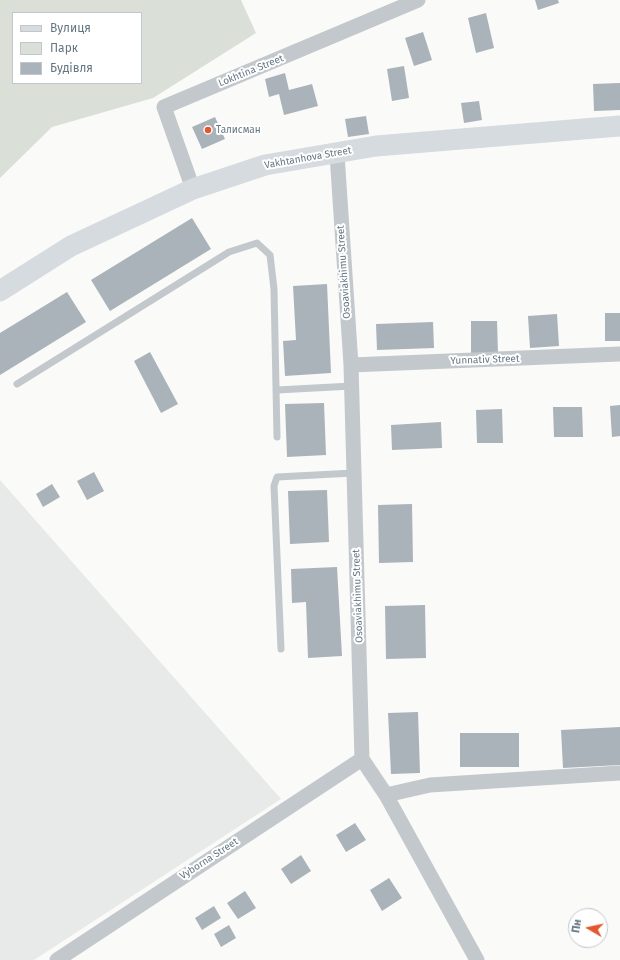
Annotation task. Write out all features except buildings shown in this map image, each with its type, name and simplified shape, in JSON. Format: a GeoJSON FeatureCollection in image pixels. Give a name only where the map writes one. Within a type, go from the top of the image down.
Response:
{"type":"FeatureCollection","features":[{"type":"Feature","properties":{"kind":"main road","name":"Vakhtanhova Street"},"geometry":{"type":"LineString","coordinates":[[0,291],[71,246],[193,189],[265,165],[376,146],[620,126]]}},
{"type":"Feature","properties":{"kind":"street","name":"Lokhtina Street"},"geometry":{"type":"LineString","coordinates":[[193,189],[164,106],[418,0]]}},
{"type":"Feature","properties":{"kind":"street","name":"Osoaviakhimu Street"},"geometry":{"type":"LineString","coordinates":[[336,154],[352,386],[362,759]]}},
{"type":"Feature","properties":{"kind":"street","name":"Yunnativ Street"},"geometry":{"type":"LineString","coordinates":[[351,365],[620,354]]}},
{"type":"Feature","properties":{"kind":"street"},"geometry":{"type":"LineString","coordinates":[[362,759],[386,795],[477,960]]}},
{"type":"Feature","properties":{"kind":"street","name":"Vyborna Street"},"geometry":{"type":"LineString","coordinates":[[57,960],[362,759]]}},
{"type":"Feature","properties":{"kind":"street"},"geometry":{"type":"LineString","coordinates":[[386,795],[430,785],[620,773]]}},
{"type":"Feature","properties":{"kind":"lane"},"geometry":{"type":"LineString","coordinates":[[18,384],[229,252],[258,242],[270,255],[274,289],[277,437]]}},
{"type":"Feature","properties":{"kind":"lane"},"geometry":{"type":"LineString","coordinates":[[277,390],[352,386]]}},
{"type":"Feature","properties":{"kind":"lane"},"geometry":{"type":"LineString","coordinates":[[281,649],[274,486],[277,477],[354,473]]}},
{"type":"Feature","properties":{"kind":"shaded area"},"geometry":{"type":"Polygon","coordinates":[[[0,480],[281,799],[34,960],[0,960],[0,480]]]}},
{"type":"Feature","properties":{"kind":"green space"},"geometry":{"type":"Polygon","coordinates":[[[0,0],[241,0],[256,33],[153,98],[52,127],[0,178],[0,0]]]}},
{"type":"Feature","properties":{"kind":"place","name":"Талисман"},"geometry":{"type":"Point","coordinates":[208,130]}}]}
